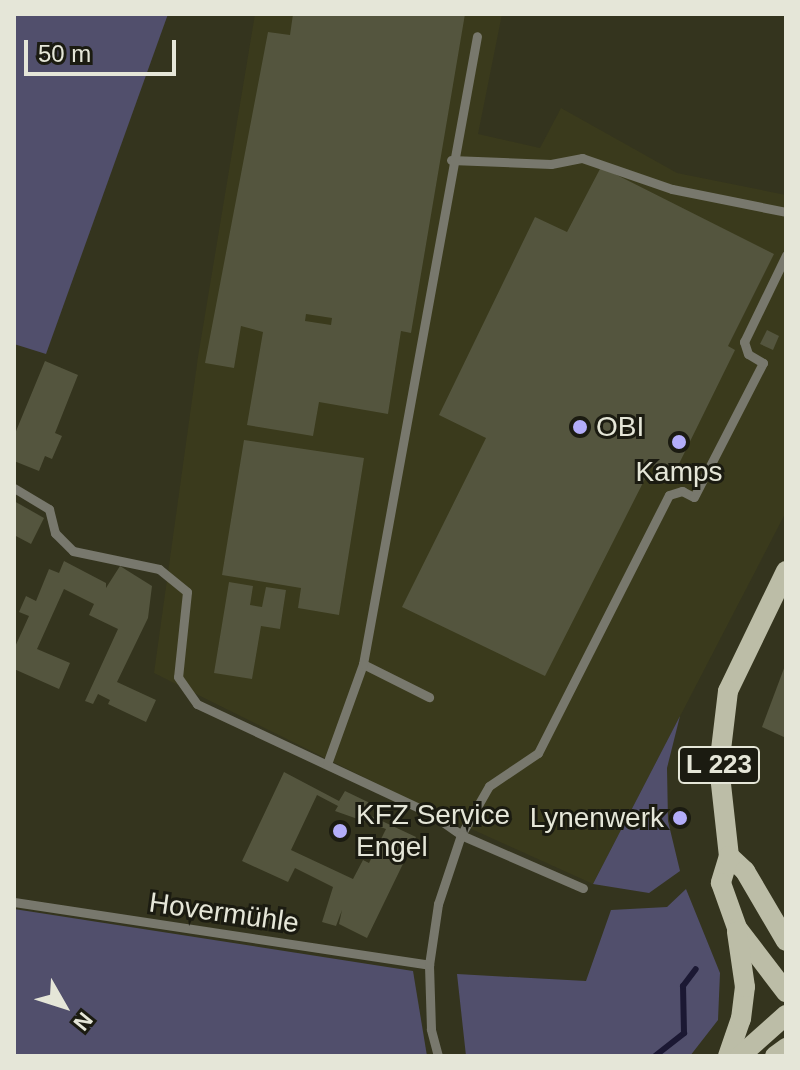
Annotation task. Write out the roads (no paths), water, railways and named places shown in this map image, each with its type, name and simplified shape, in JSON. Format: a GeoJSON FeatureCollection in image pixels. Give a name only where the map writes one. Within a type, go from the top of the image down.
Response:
{"type":"FeatureCollection","features":[{"type":"Feature","properties":{"kind":"main road","name":"L 223"},"geometry":{"type":"LineString","coordinates":[[786,571],[728,691],[719,766],[729,856],[721,883],[737,928],[786,992]]}},
{"type":"Feature","properties":{"kind":"main road"},"geometry":{"type":"LineString","coordinates":[[729,856],[745,871],[786,941]]}},
{"type":"Feature","properties":{"kind":"main road"},"geometry":{"type":"LineString","coordinates":[[728,1056],[745,987],[737,928]]}},
{"type":"Feature","properties":{"kind":"main road"},"geometry":{"type":"LineString","coordinates":[[740,1056],[786,1015]]}},
{"type":"Feature","properties":{"kind":"main road"},"geometry":{"type":"LineString","coordinates":[[775,1056],[786,1048]]}},
{"type":"Feature","properties":{"kind":"lane"},"geometry":{"type":"LineString","coordinates":[[327,764],[349,714],[363,664],[451,160],[477,36]]}},
{"type":"Feature","properties":{"kind":"lane"},"geometry":{"type":"LineString","coordinates":[[451,160],[551,164],[582,158],[672,189],[786,212]]}},
{"type":"Feature","properties":{"kind":"lane"},"geometry":{"type":"LineString","coordinates":[[438,1056],[431,1029],[429,965],[438,904],[461,835],[489,786],[538,753],[669,495],[682,491],[694,497],[763,363],[748,354],[744,342],[786,255]]}},
{"type":"Feature","properties":{"kind":"lane"},"geometry":{"type":"LineString","coordinates":[[14,488],[49,509],[55,533],[73,551],[159,569],[187,592],[178,677],[197,704],[430,813],[461,835],[583,888]]}},
{"type":"Feature","properties":{"kind":"lane"},"geometry":{"type":"LineString","coordinates":[[363,664],[429,697]]}},
{"type":"Feature","properties":{"kind":"lane","name":"Hovermühle"},"geometry":{"type":"LineString","coordinates":[[14,902],[429,965]]}},
{"type":"Feature","properties":{"kind":"waterway"},"geometry":{"type":"LineString","coordinates":[[655,1056],[684,1033],[683,986],[696,969]]}},
{"type":"Feature","properties":{"kind":"place","name":"OBI"},"geometry":{"type":"Point","coordinates":[580,427]}},
{"type":"Feature","properties":{"kind":"place","name":"Kamps"},"geometry":{"type":"Point","coordinates":[679,442]}},
{"type":"Feature","properties":{"kind":"place","name":"Lynenwerk"},"geometry":{"type":"Point","coordinates":[680,818]}},
{"type":"Feature","properties":{"kind":"place","name":"KFZ Service Engel"},"geometry":{"type":"Point","coordinates":[340,831]}}]}
